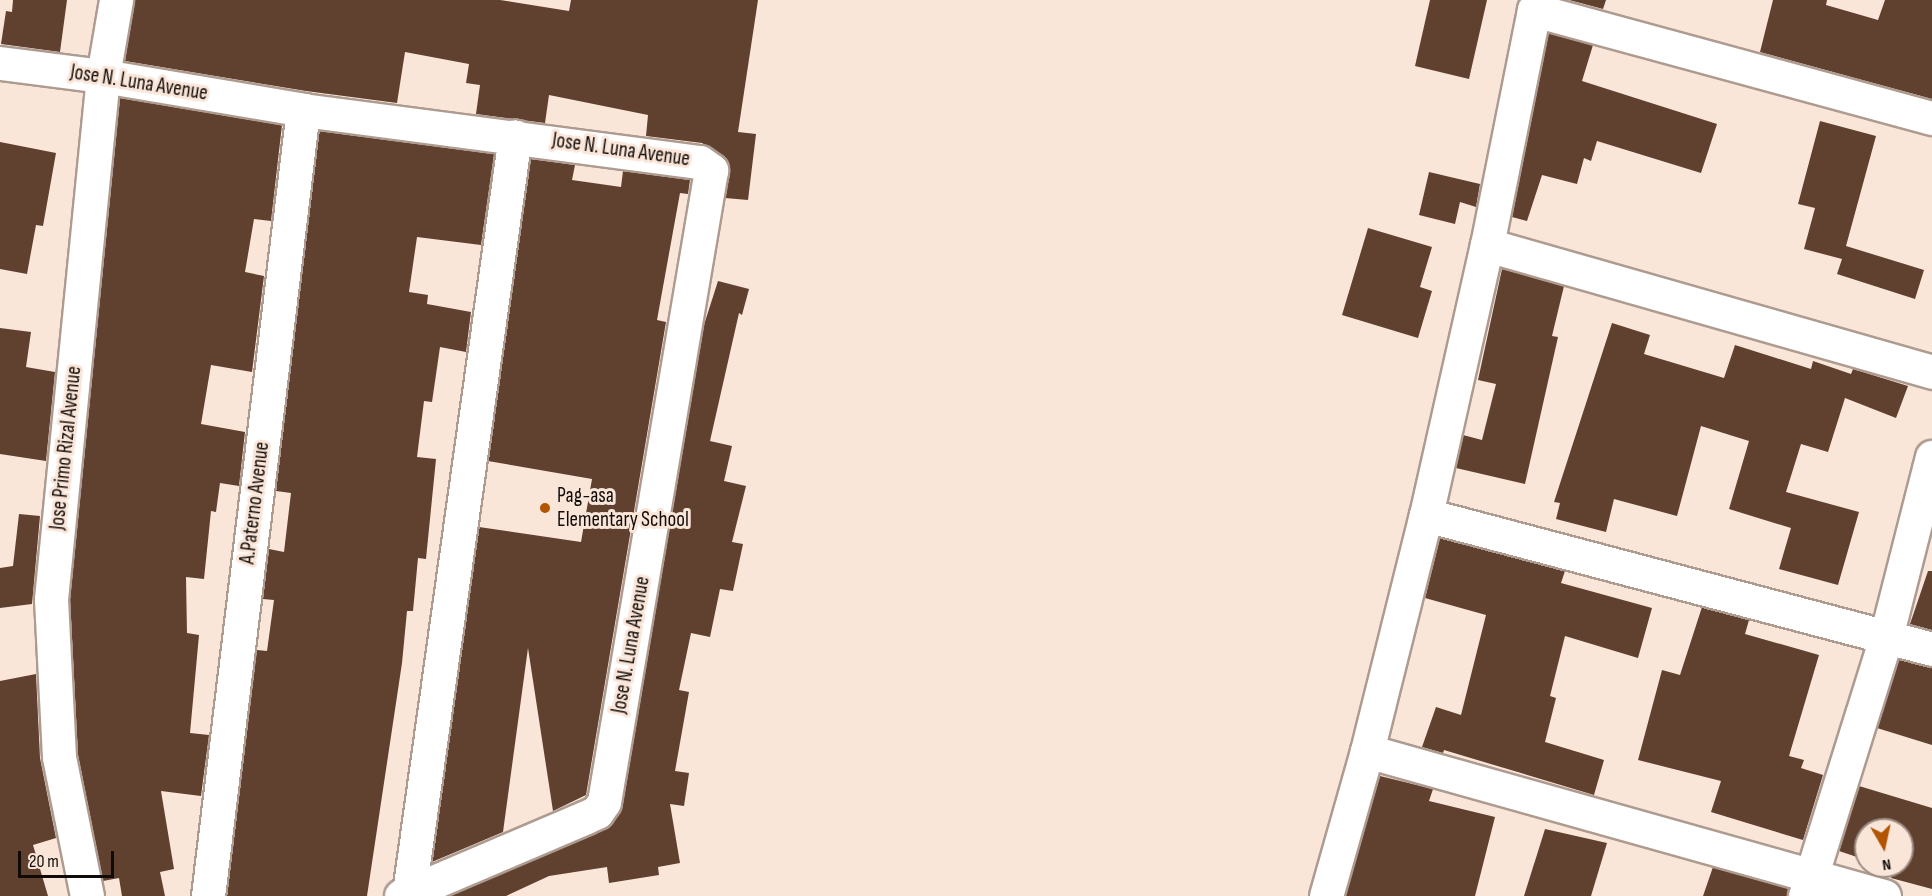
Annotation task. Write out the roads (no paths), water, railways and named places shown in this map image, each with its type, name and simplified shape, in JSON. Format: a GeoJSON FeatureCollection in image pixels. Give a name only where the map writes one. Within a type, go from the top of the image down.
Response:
{"type":"FeatureCollection","features":[{"type":"Feature","properties":{"kind":"street","name":"Jose Primo Rizal Avenue"},"geometry":{"type":"LineString","coordinates":[[87,896],[59,758],[51,599],[103,76],[116,0]]}},
{"type":"Feature","properties":{"kind":"street"},"geometry":{"type":"LineString","coordinates":[[1326,896],[1367,751],[1426,515],[1487,245],[1535,5],[1932,118]]}},
{"type":"Feature","properties":{"kind":"street","name":"Jose N. Luna Avenue"},"geometry":{"type":"LineString","coordinates":[[0,63],[103,76],[303,110],[700,162],[711,170],[604,802],[597,812],[405,894]]}},
{"type":"Feature","properties":{"kind":"street","name":"A.Paterno Avenue"},"geometry":{"type":"LineString","coordinates":[[208,896],[303,110]]}},
{"type":"Feature","properties":{"kind":"street"},"geometry":{"type":"LineString","coordinates":[[405,894],[514,136]]}},
{"type":"Feature","properties":{"kind":"street"},"geometry":{"type":"LineString","coordinates":[[1487,245],[1932,372]]}},
{"type":"Feature","properties":{"kind":"street"},"geometry":{"type":"LineString","coordinates":[[1808,886],[1886,637],[1932,457]]}},
{"type":"Feature","properties":{"kind":"street"},"geometry":{"type":"LineString","coordinates":[[1426,515],[1932,649]]}},
{"type":"Feature","properties":{"kind":"street"},"geometry":{"type":"LineString","coordinates":[[1367,751],[1808,886],[1884,896]]}},
{"type":"Feature","properties":{"kind":"place","name":"Pag-asa Elementary School"},"geometry":{"type":"Point","coordinates":[545,508]}}]}
